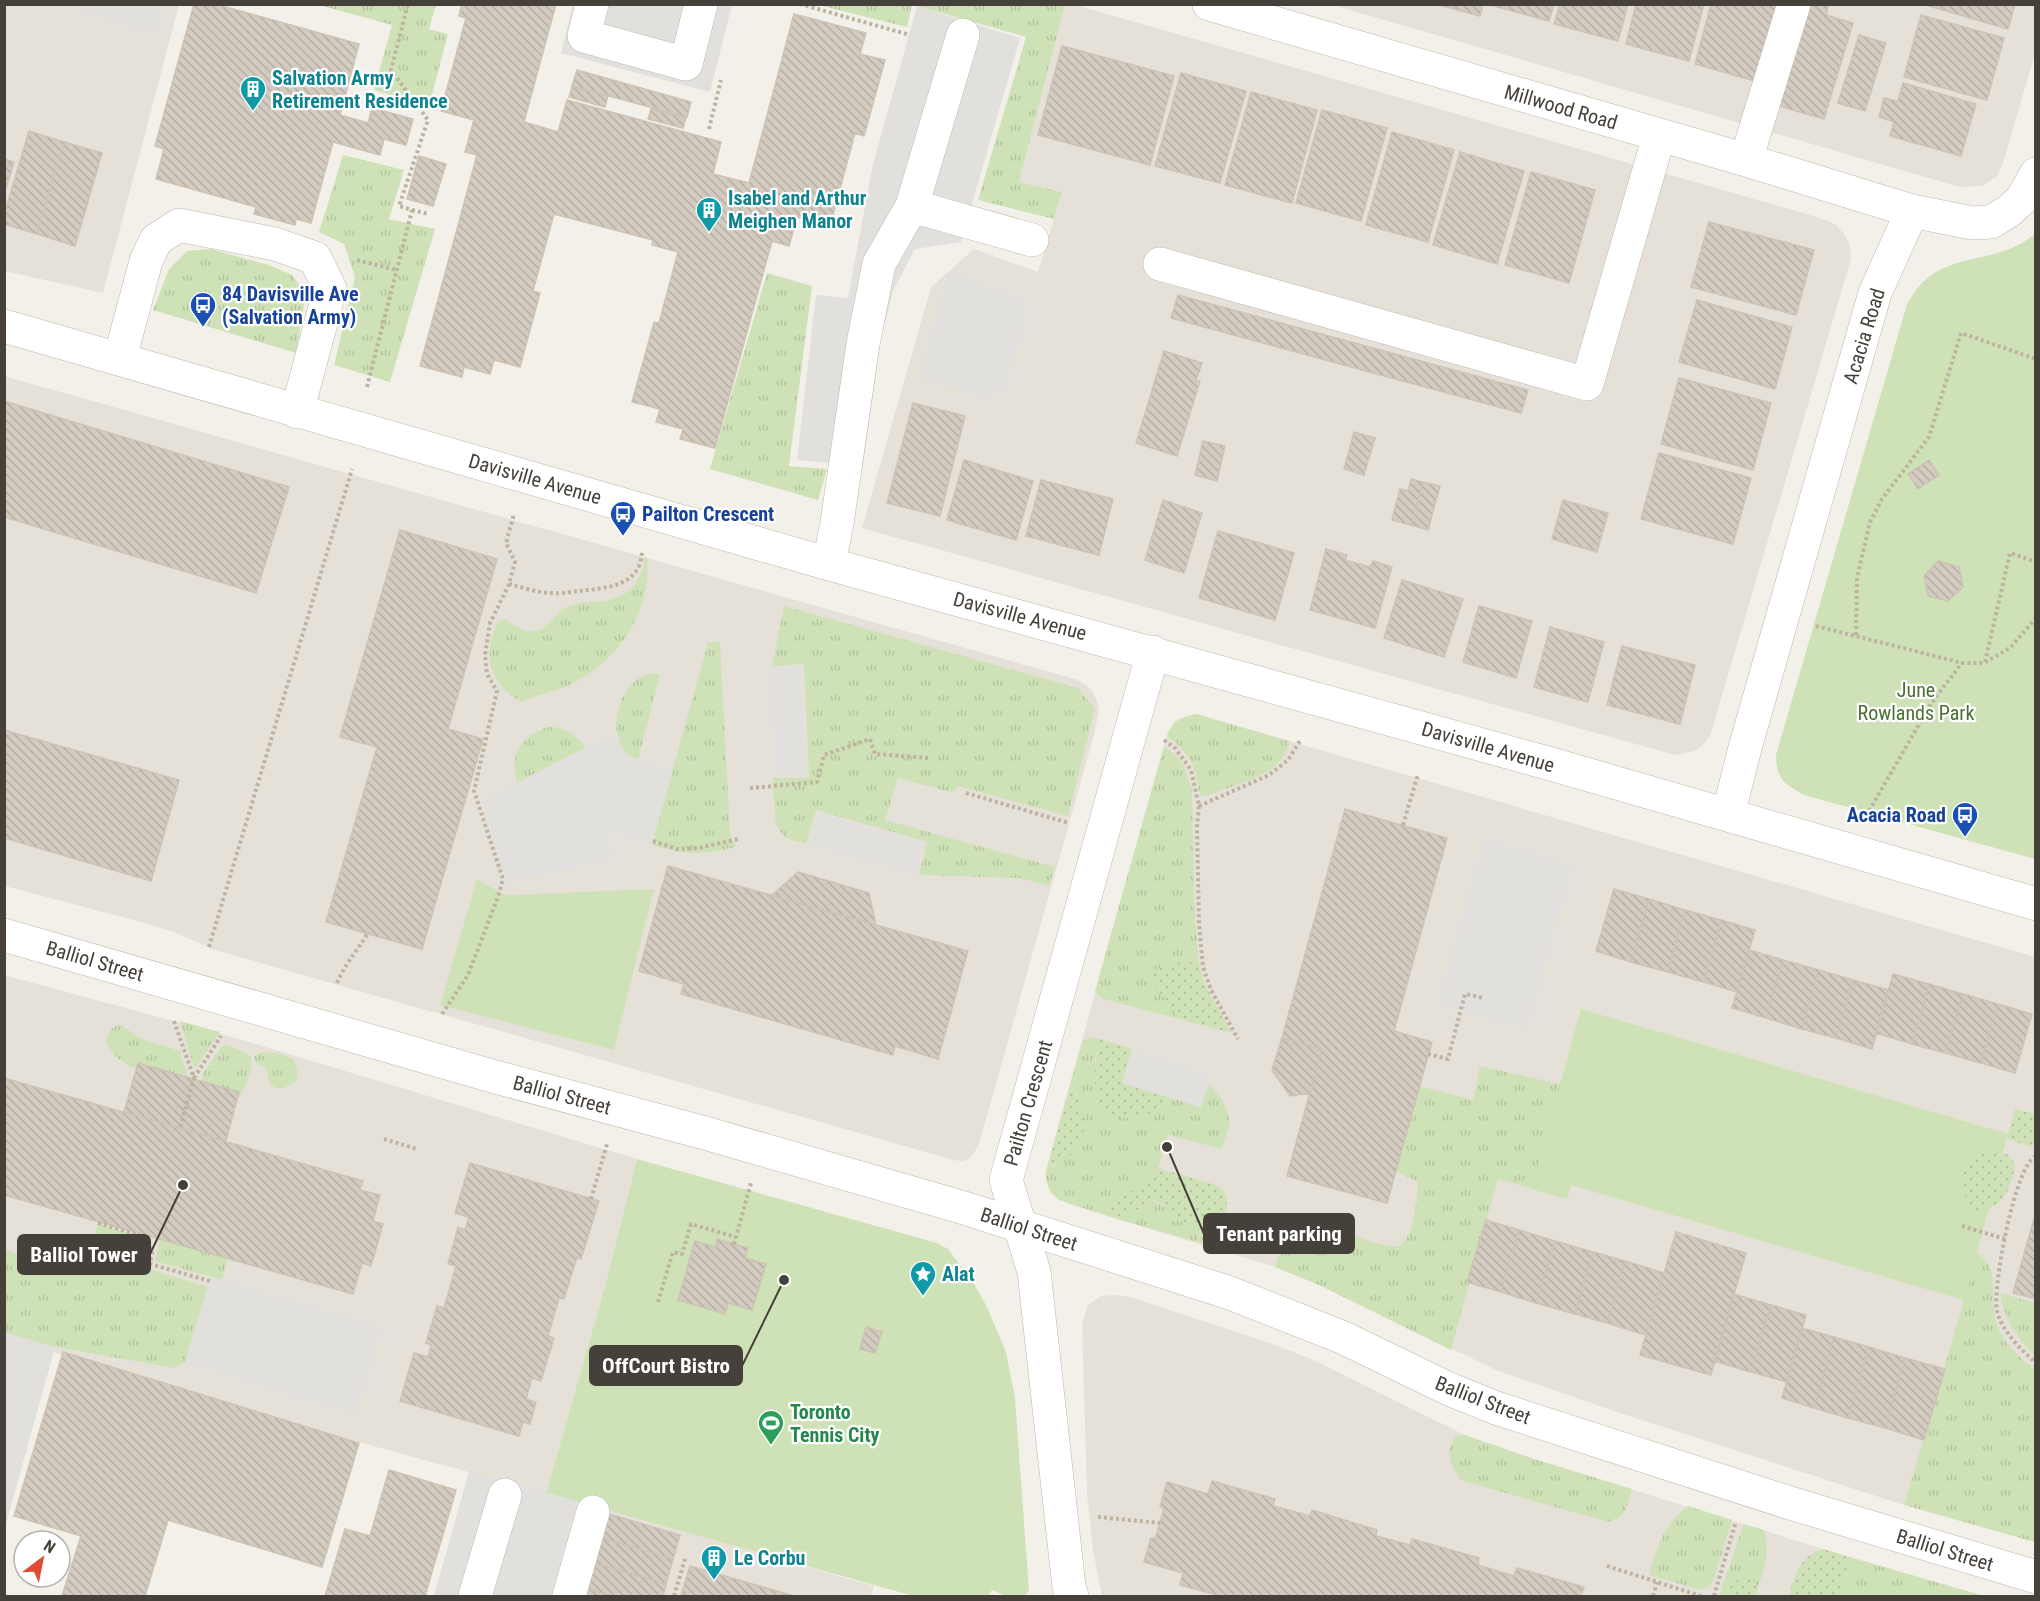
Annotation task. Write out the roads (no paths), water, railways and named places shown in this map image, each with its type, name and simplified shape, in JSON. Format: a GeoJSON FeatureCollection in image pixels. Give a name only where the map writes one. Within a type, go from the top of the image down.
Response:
{"type":"FeatureCollection","features":[{"type":"Feature","properties":{"kind":"street"},"geometry":{"type":"LineString","coordinates":[[591,4],[584,36],[686,64],[701,4]]}},
{"type":"Feature","properties":{"kind":"street","name":"Millwood Road"},"geometry":{"type":"LineString","coordinates":[[1209,4],[1746,160],[1912,211]]}},
{"type":"Feature","properties":{"kind":"street"},"geometry":{"type":"LineString","coordinates":[[1746,160],[1794,4]]}},
{"type":"Feature","properties":{"kind":"street"},"geometry":{"type":"LineString","coordinates":[[829,564],[863,344],[879,264],[912,206],[963,35]]}},
{"type":"Feature","properties":{"kind":"street"},"geometry":{"type":"LineString","coordinates":[[1160,264],[1587,384],[1659,136]]}},
{"type":"Feature","properties":{"kind":"street"},"geometry":{"type":"LineString","coordinates":[[1912,211],[1972,223],[1991,222],[2009,211],[2022,199],[2036,174]]}},
{"type":"Feature","properties":{"kind":"street"},"geometry":{"type":"LineString","coordinates":[[912,206],[1032,240]]}},
{"type":"Feature","properties":{"kind":"street","name":"Acacia Road"},"geometry":{"type":"LineString","coordinates":[[1728,815],[1751,725],[1875,293],[1912,211]]}},
{"type":"Feature","properties":{"kind":"street"},"geometry":{"type":"LineString","coordinates":[[120,358],[146,261],[156,240],[179,225],[275,244],[315,258],[330,289],[297,412]]}},
{"type":"Feature","properties":{"kind":"street","name":"Davisville Avenue"},"geometry":{"type":"LineString","coordinates":[[4,326],[829,564],[1153,652],[2036,904]]}},
{"type":"Feature","properties":{"kind":"street","name":"Pailton Crescent"},"geometry":{"type":"LineString","coordinates":[[1072,1596],[1034,1272],[1018,1226],[1006,1180],[1153,652]]}},
{"type":"Feature","properties":{"kind":"street","name":"Balliol Street"},"geometry":{"type":"LineString","coordinates":[[4,935],[492,1076],[716,1136],[950,1204],[1230,1293],[1344,1338],[1449,1389],[1496,1408],[1790,1503],[2036,1577]]}},
{"type":"Feature","properties":{"kind":"street"},"geometry":{"type":"LineString","coordinates":[[475,1596],[505,1495]]}},
{"type":"Feature","properties":{"kind":"street"},"geometry":{"type":"LineString","coordinates":[[569,1596],[593,1512]]}},
{"type":"Feature","properties":{"kind":"place","name":"Salvation Army Retirement Residence"},"geometry":{"type":"Point","coordinates":[253,112]}},
{"type":"Feature","properties":{"kind":"place","name":"Isabel and Arthur Meighen Manor"},"geometry":{"type":"Point","coordinates":[709,233]}},
{"type":"Feature","properties":{"kind":"place","name":"84 Davisville Ave (Salvation Army)"},"geometry":{"type":"Point","coordinates":[203,328]}},
{"type":"Feature","properties":{"kind":"place","name":"Pailton Crescent"},"geometry":{"type":"Point","coordinates":[623,537]}},
{"type":"Feature","properties":{"kind":"place","name":"Acacia Road"},"geometry":{"type":"Point","coordinates":[1965,838]}},
{"type":"Feature","properties":{"kind":"place","name":"Tenant parking"},"geometry":{"type":"Point","coordinates":[1167,1147]}},
{"type":"Feature","properties":{"kind":"place","name":"Balliol Tower"},"geometry":{"type":"Point","coordinates":[183,1185]}},
{"type":"Feature","properties":{"kind":"place","name":"OffCourt Bistro"},"geometry":{"type":"Point","coordinates":[784,1280]}},
{"type":"Feature","properties":{"kind":"place","name":"Alat"},"geometry":{"type":"Point","coordinates":[923,1297]}},
{"type":"Feature","properties":{"kind":"place","name":"Toronto Tennis City"},"geometry":{"type":"Point","coordinates":[771,1446]}},
{"type":"Feature","properties":{"kind":"place","name":"Le Corbu"},"geometry":{"type":"Point","coordinates":[714,1581]}},
{"type":"Feature","properties":{"kind":"park label","name":"June Rowlands Park"},"geometry":{"type":"Point","coordinates":[1916,702]}}]}
